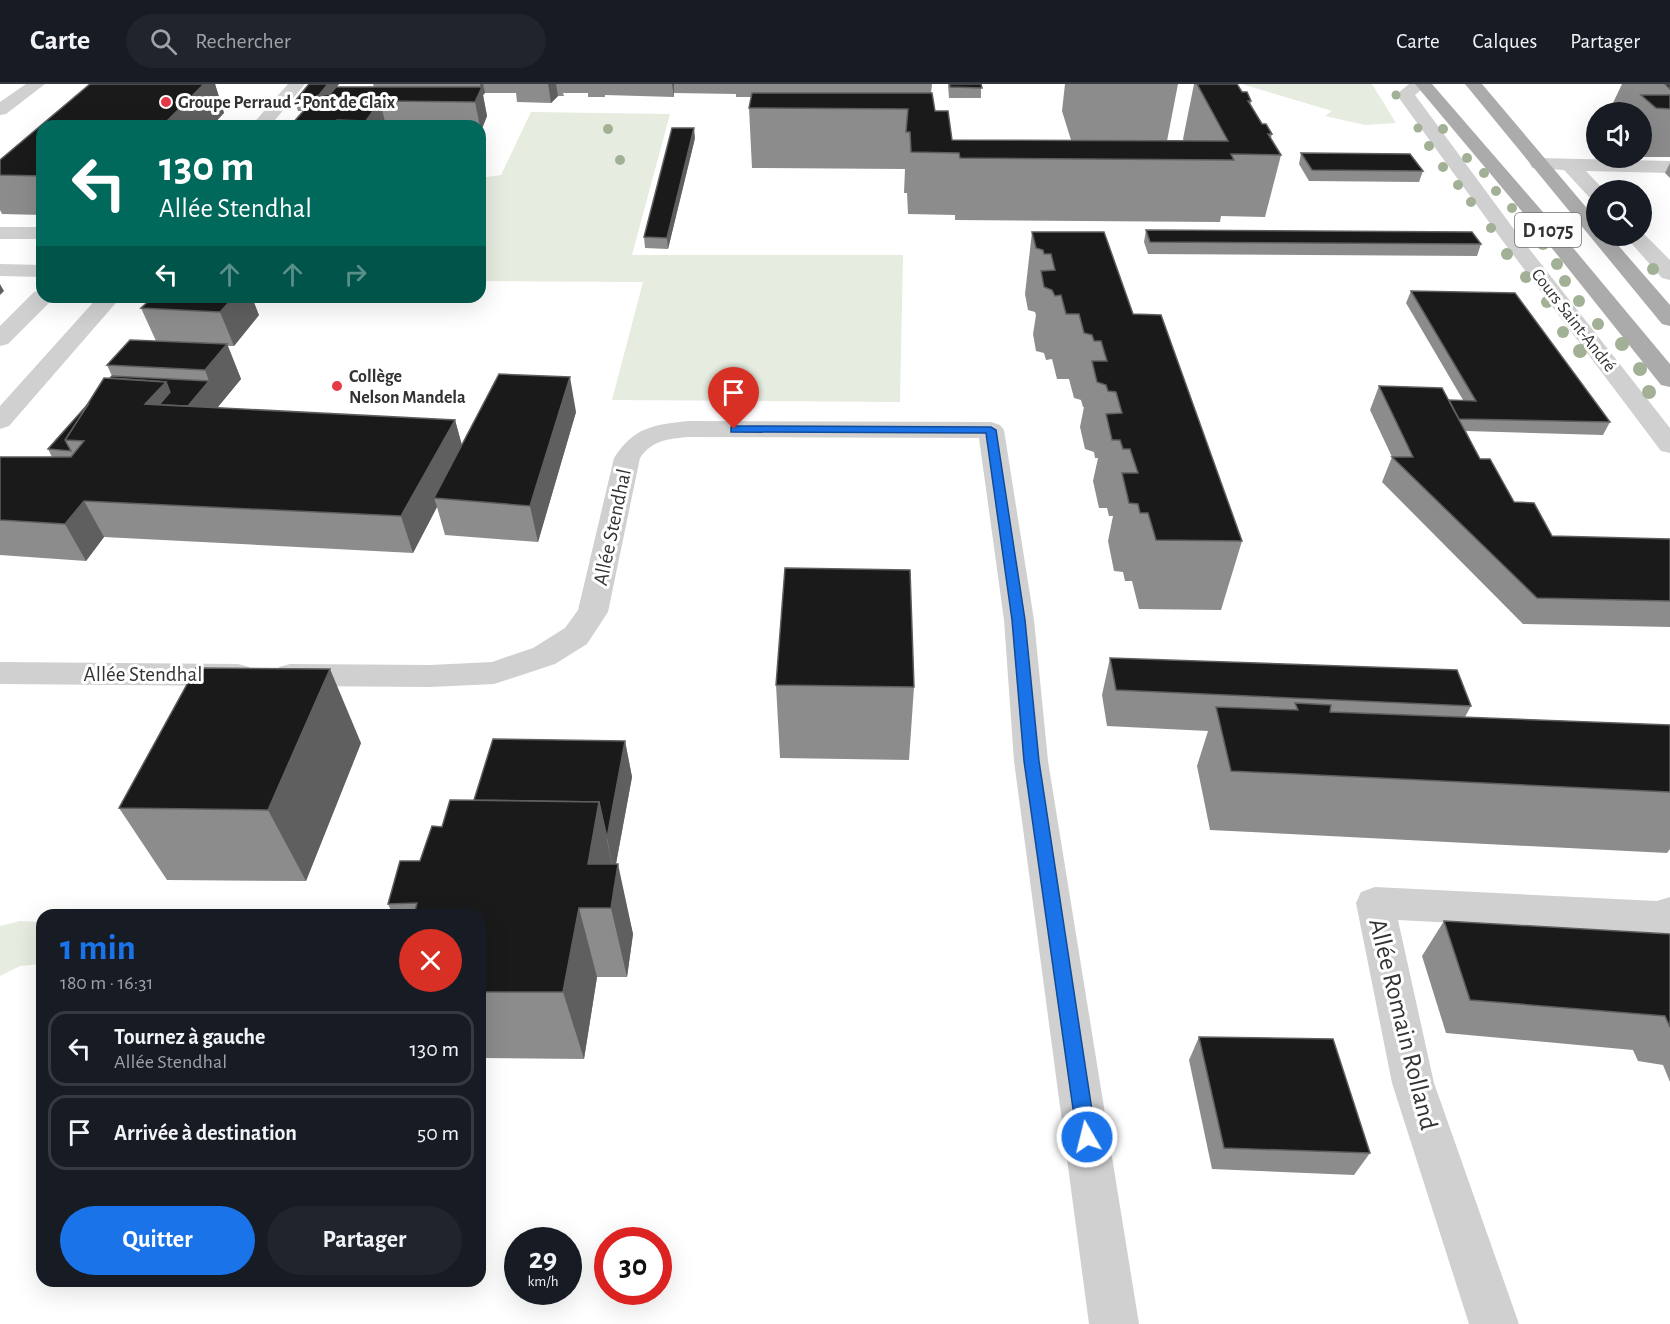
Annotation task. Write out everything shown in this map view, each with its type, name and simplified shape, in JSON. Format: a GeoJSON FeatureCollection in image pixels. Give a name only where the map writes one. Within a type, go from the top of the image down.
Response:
{"type":"FeatureCollection","features":[{"type":"Feature","properties":{"kind":"main road","name":"Cours Saint-André"},"geometry":{"type":"LineString","coordinates":[[1421,84],[1542,223],[1670,380]]}},
{"type":"Feature","properties":{"kind":"main road","name":"D 1075"},"geometry":{"type":"LineString","coordinates":[[1473,84],[1586,220]]}},
{"type":"Feature","properties":{"kind":"main road","name":"D 1075"},"geometry":{"type":"LineString","coordinates":[[1608,246],[1670,319]]}},
{"type":"Feature","properties":{"kind":"street"},"geometry":{"type":"LineString","coordinates":[[0,110],[37,84]]}},
{"type":"Feature","properties":{"kind":"street","name":"Cours Saint-André"},"geometry":{"type":"LineString","coordinates":[[1421,84],[1405,94],[1509,236],[1670,445]]}},
{"type":"Feature","properties":{"kind":"street"},"geometry":{"type":"LineString","coordinates":[[264,120],[290,85]]}},
{"type":"Feature","properties":{"kind":"street"},"geometry":{"type":"LineString","coordinates":[[1539,164],[1670,167]]}},
{"type":"Feature","properties":{"kind":"street"},"geometry":{"type":"LineString","coordinates":[[1570,165],[1586,182]]}},
{"type":"Feature","properties":{"kind":"street"},"geometry":{"type":"LineString","coordinates":[[1482,236],[1509,236],[1542,223]]}},
{"type":"Feature","properties":{"kind":"street"},"geometry":{"type":"LineString","coordinates":[[0,233],[36,233]]}},
{"type":"Feature","properties":{"kind":"street"},"geometry":{"type":"LineString","coordinates":[[1644,246],[1670,273]]}},
{"type":"Feature","properties":{"kind":"street"},"geometry":{"type":"LineString","coordinates":[[0,270],[36,271]]}},
{"type":"Feature","properties":{"kind":"street"},"geometry":{"type":"LineString","coordinates":[[0,339],[36,303]]}},
{"type":"Feature","properties":{"kind":"street"},"geometry":{"type":"LineString","coordinates":[[0,421],[105,303]]}},
{"type":"Feature","properties":{"kind":"street","name":"Allée Stendhal"},"geometry":{"type":"LineString","coordinates":[[0,673],[430,676],[494,673],[544,656],[576,636],[593,612],[627,458],[634,446],[646,436],[688,429],[991,430],[1019,620],[1031,761],[1114,1324]]}},
{"type":"Feature","properties":{"kind":"street","name":"Allée Romain Rolland"},"geometry":{"type":"LineString","coordinates":[[1494,1324],[1413,1083],[1374,903],[1665,918],[1670,913]]}},
{"type":"Feature","properties":{"kind":"shaded area"},"geometry":{"type":"Polygon","coordinates":[[[1242,84],[1372,84],[1396,123],[1365,125],[1325,116],[1332,111],[1242,84]]]}},
{"type":"Feature","properties":{"kind":"shaded area"},"geometry":{"type":"Polygon","coordinates":[[[531,112],[670,114],[632,255],[903,255],[900,402],[612,400],[643,282],[486,281],[486,177],[501,175],[531,112]]]}},
{"type":"Feature","properties":{"kind":"shaded area"},"geometry":{"type":"Polygon","coordinates":[[[20,921],[36,922],[36,965],[20,966],[0,976],[0,926],[20,921]]]}},
{"type":"Feature","properties":{"kind":"building"},"geometry":{"type":"Polygon","coordinates":[[[90,84],[204,84],[168,120],[47,120],[90,84]]]}},
{"type":"Feature","properties":{"kind":"building"},"geometry":{"type":"Polygon","coordinates":[[[309,84],[328,84],[312,101],[295,101],[309,84]]]}},
{"type":"Feature","properties":{"kind":"building"},"geometry":{"type":"Polygon","coordinates":[[[950,84],[981,84],[982,88],[950,87],[950,84]]]}},
{"type":"Feature","properties":{"kind":"building"},"geometry":{"type":"Polygon","coordinates":[[[1197,84],[1237,84],[1242,92],[1247,92],[1251,101],[1248,101],[1262,124],[1266,124],[1272,134],[1268,134],[1281,155],[1231,154],[1234,160],[960,158],[959,153],[911,152],[910,132],[906,132],[908,109],[749,108],[752,93],[932,93],[935,111],[948,111],[952,140],[1228,141],[1197,84]]]}},
{"type":"Feature","properties":{"kind":"building"},"geometry":{"type":"Polygon","coordinates":[[[336,87],[482,87],[475,102],[380,101],[367,120],[295,120],[317,96],[330,94],[336,87]]]}},
{"type":"Feature","properties":{"kind":"building"},"geometry":{"type":"Polygon","coordinates":[[[1641,95],[1670,95],[1670,109],[1656,108],[1652,102],[1641,95]]]}},
{"type":"Feature","properties":{"kind":"building"},"geometry":{"type":"Polygon","coordinates":[[[672,128],[694,128],[667,238],[644,237],[672,128]]]}},
{"type":"Feature","properties":{"kind":"building"},"geometry":{"type":"Polygon","coordinates":[[[36,130],[36,176],[0,175],[0,160],[36,130]]]}},
{"type":"Feature","properties":{"kind":"building"},"geometry":{"type":"Polygon","coordinates":[[[1301,153],[1410,154],[1423,171],[1312,170],[1301,153]]]}},
{"type":"Feature","properties":{"kind":"building"},"geometry":{"type":"Polygon","coordinates":[[[1146,230],[1472,232],[1481,244],[1150,242],[1146,230]]]}},
{"type":"Feature","properties":{"kind":"building"},"geometry":{"type":"Polygon","coordinates":[[[1032,232],[1104,232],[1133,314],[1161,315],[1242,541],[1156,540],[1148,513],[1140,513],[1138,504],[1129,503],[1122,473],[1138,473],[1130,449],[1123,449],[1120,440],[1112,440],[1106,414],[1122,413],[1116,392],[1108,391],[1106,385],[1097,382],[1092,361],[1107,361],[1101,341],[1094,341],[1092,335],[1084,333],[1079,314],[1066,314],[1061,295],[1055,296],[1052,290],[1044,287],[1041,271],[1055,270],[1051,254],[1044,254],[1043,250],[1036,248],[1032,232]]]}},
{"type":"Feature","properties":{"kind":"building"},"geometry":{"type":"Polygon","coordinates":[[[1411,291],[1515,293],[1610,422],[1459,419],[1449,400],[1476,401],[1411,291]]]}},
{"type":"Feature","properties":{"kind":"building"},"geometry":{"type":"Polygon","coordinates":[[[146,303],[228,303],[220,312],[141,308],[146,303]]]}},
{"type":"Feature","properties":{"kind":"building"},"geometry":{"type":"Polygon","coordinates":[[[130,340],[227,344],[205,370],[107,365],[130,340]]]}},
{"type":"Feature","properties":{"kind":"building"},"geometry":{"type":"Polygon","coordinates":[[[499,374],[570,377],[530,506],[434,498],[499,374]]]}},
{"type":"Feature","properties":{"kind":"building"},"geometry":{"type":"Polygon","coordinates":[[[112,376],[209,381],[188,406],[159,405],[170,392],[166,382],[110,378],[112,376]]]}},
{"type":"Feature","properties":{"kind":"building"},"geometry":{"type":"Polygon","coordinates":[[[104,378],[166,382],[145,404],[455,420],[401,516],[84,501],[65,524],[0,520],[0,457],[71,457],[84,441],[65,440],[104,378]]]}},
{"type":"Feature","properties":{"kind":"building"},"geometry":{"type":"Polygon","coordinates":[[[1379,386],[1442,388],[1480,459],[1490,459],[1514,502],[1534,503],[1552,536],[1670,539],[1670,601],[1537,598],[1392,457],[1413,457],[1379,386]]]}},
{"type":"Feature","properties":{"kind":"building"},"geometry":{"type":"Polygon","coordinates":[[[89,403],[65,440],[71,451],[48,449],[89,403]]]}},
{"type":"Feature","properties":{"kind":"building"},"geometry":{"type":"Polygon","coordinates":[[[785,568],[910,570],[914,687],[776,685],[785,568]]]}},
{"type":"Feature","properties":{"kind":"building"},"geometry":{"type":"Polygon","coordinates":[[[1110,658],[1457,670],[1471,706],[1116,690],[1110,658]]]}},
{"type":"Feature","properties":{"kind":"building"},"geometry":{"type":"Polygon","coordinates":[[[196,668],[330,669],[268,810],[119,808],[196,668]]]}},
{"type":"Feature","properties":{"kind":"building"},"geometry":{"type":"Polygon","coordinates":[[[1295,703],[1331,705],[1330,712],[1670,725],[1670,792],[1231,771],[1216,707],[1298,710],[1295,703]]]}},
{"type":"Feature","properties":{"kind":"building"},"geometry":{"type":"Polygon","coordinates":[[[493,739],[625,741],[607,838],[599,802],[474,800],[493,739]]]}},
{"type":"Feature","properties":{"kind":"building"},"geometry":{"type":"Polygon","coordinates":[[[450,800],[599,802],[588,864],[618,864],[611,908],[579,908],[563,992],[486,992],[486,909],[416,909],[417,903],[388,904],[400,861],[420,861],[432,826],[442,827],[450,800]]]}},
{"type":"Feature","properties":{"kind":"building"},"geometry":{"type":"Polygon","coordinates":[[[1444,921],[1670,934],[1670,1027],[1665,1016],[1470,1000],[1444,921]]]}},
{"type":"Feature","properties":{"kind":"building"},"geometry":{"type":"Polygon","coordinates":[[[1199,1037],[1333,1039],[1370,1153],[1224,1148],[1199,1037]]]}},
{"type":"Feature","properties":{"kind":"place","name":"Groupe Perraud - Pont de Claix"},"geometry":{"type":"Point","coordinates":[166,102]}},
{"type":"Feature","properties":{"kind":"place","name":"Collège Nelson Mandela"},"geometry":{"type":"Point","coordinates":[337,386]}},
{"type":"Feature","properties":{"kind":"route"},"geometry":{"type":"LineString","coordinates":[[734,429],[991,430],[1019,620],[1031,761],[1087,1137]]}}]}
